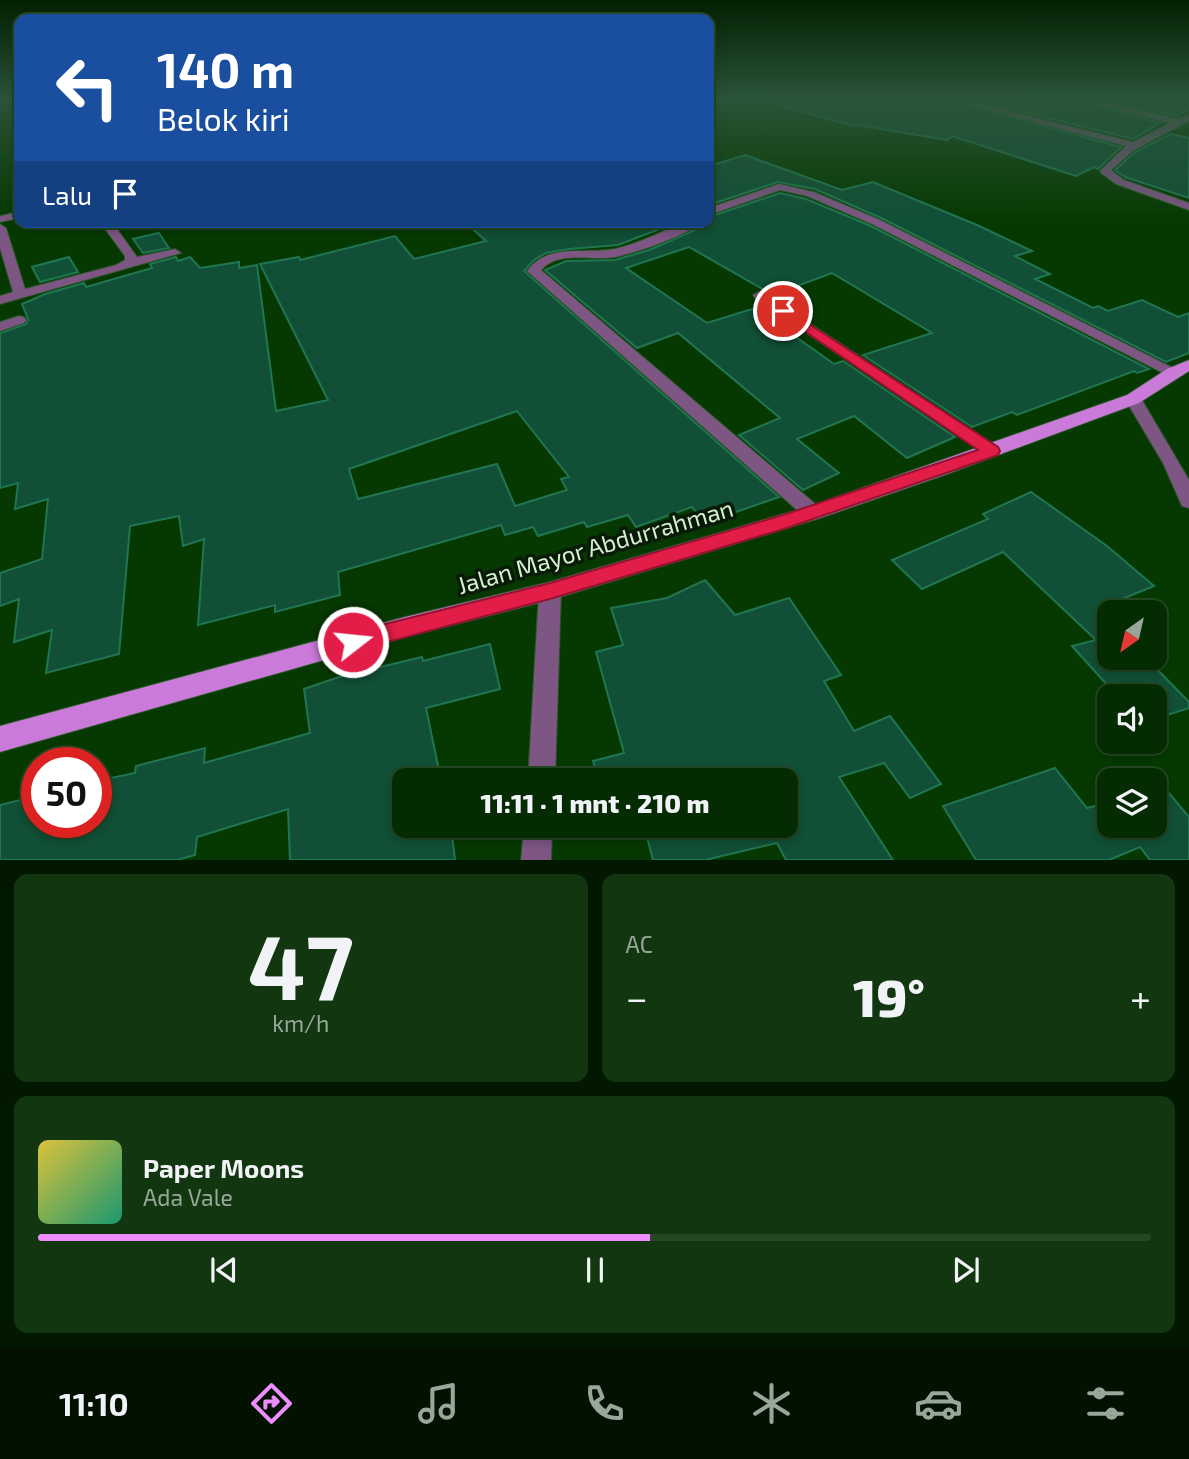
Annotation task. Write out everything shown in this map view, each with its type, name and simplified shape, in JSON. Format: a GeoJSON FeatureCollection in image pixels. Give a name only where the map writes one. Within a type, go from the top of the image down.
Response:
{"type":"FeatureCollection","features":[{"type":"Feature","properties":{"kind":"main road","name":"Jalan Mayor Abdurrahman"},"geometry":{"type":"LineString","coordinates":[[0,739],[405,627],[550,591],[813,513],[1133,399],[1181,368]]}},
{"type":"Feature","properties":{"kind":"street"},"geometry":{"type":"LineString","coordinates":[[1104,138],[1136,146]]}},
{"type":"Feature","properties":{"kind":"street"},"geometry":{"type":"LineString","coordinates":[[1150,138],[1109,164],[1105,172],[1120,182],[1189,207]]}},
{"type":"Feature","properties":{"kind":"street"},"geometry":{"type":"LineString","coordinates":[[714,210],[769,188],[779,187],[810,194],[876,222],[1181,368]]}},
{"type":"Feature","properties":{"kind":"street"},"geometry":{"type":"LineString","coordinates":[[0,228],[20,295]]}},
{"type":"Feature","properties":{"kind":"street"},"geometry":{"type":"LineString","coordinates":[[110,228],[131,256],[131,262]]}},
{"type":"Feature","properties":{"kind":"street"},"geometry":{"type":"LineString","coordinates":[[680,228],[614,253],[584,252],[565,255],[540,263],[534,271],[813,513]]}},
{"type":"Feature","properties":{"kind":"street"},"geometry":{"type":"LineString","coordinates":[[0,300],[121,268],[131,262],[175,253]]}},
{"type":"Feature","properties":{"kind":"street"},"geometry":{"type":"LineString","coordinates":[[760,295],[992,451]]}},
{"type":"Feature","properties":{"kind":"street"},"geometry":{"type":"LineString","coordinates":[[0,327],[19,320]]}},
{"type":"Feature","properties":{"kind":"street"},"geometry":{"type":"LineString","coordinates":[[1133,399],[1172,463],[1189,501]]}},
{"type":"Feature","properties":{"kind":"street"},"geometry":{"type":"LineString","coordinates":[[542,768],[550,591]]}},
{"type":"Feature","properties":{"kind":"street"},"geometry":{"type":"LineString","coordinates":[[536,860],[537,838]]}},
{"type":"Feature","properties":{"kind":"building"},"geometry":{"type":"Polygon","coordinates":[[[959,138],[1088,138],[1121,147],[1098,169],[1094,167],[1076,176],[959,138]]]}},
{"type":"Feature","properties":{"kind":"building"},"geometry":{"type":"Polygon","coordinates":[[[1163,138],[1189,138],[1189,198],[1125,177],[1115,170],[1135,152],[1163,138]]]}},
{"type":"Feature","properties":{"kind":"building"},"geometry":{"type":"Polygon","coordinates":[[[745,155],[842,190],[873,182],[1032,251],[1015,256],[1050,274],[1035,279],[1093,308],[1098,306],[1108,311],[1142,300],[1178,317],[1189,313],[1189,353],[1166,362],[881,218],[815,189],[778,182],[714,203],[714,164],[745,155]]]}},
{"type":"Feature","properties":{"kind":"building"},"geometry":{"type":"Polygon","coordinates":[[[780,193],[806,199],[871,226],[1149,369],[1137,373],[1134,371],[1017,415],[1012,412],[972,427],[863,355],[932,333],[832,273],[773,295],[689,247],[626,268],[707,323],[755,308],[834,364],[843,361],[955,437],[907,458],[854,416],[797,439],[839,473],[803,490],[739,435],[780,418],[678,333],[637,348],[545,270],[566,261],[615,260],[649,250],[698,228],[714,228],[714,215],[780,193]]]}},
{"type":"Feature","properties":{"kind":"building"},"geometry":{"type":"Polygon","coordinates":[[[472,228],[662,228],[618,245],[546,253],[534,260],[524,271],[779,497],[704,523],[692,507],[636,527],[628,515],[587,527],[584,522],[538,536],[533,527],[505,535],[501,525],[338,572],[340,595],[275,612],[275,605],[198,625],[204,539],[183,546],[179,516],[130,526],[119,654],[46,673],[52,630],[14,642],[19,599],[0,606],[0,573],[42,559],[48,499],[15,509],[18,483],[0,488],[0,333],[26,324],[28,319],[22,304],[84,283],[86,287],[152,268],[150,264],[176,257],[178,261],[190,257],[200,268],[239,262],[239,268],[257,265],[276,411],[328,400],[260,264],[299,257],[300,260],[395,236],[414,259],[486,241],[472,228]],[[517,411],[349,469],[358,499],[497,464],[515,506],[567,490],[561,479],[569,477],[517,411]]]}},
{"type":"Feature","properties":{"kind":"building"},"geometry":{"type":"Polygon","coordinates":[[[159,233],[169,248],[143,253],[133,239],[159,233]]]}},
{"type":"Feature","properties":{"kind":"building"},"geometry":{"type":"Polygon","coordinates":[[[69,257],[78,272],[40,282],[32,267],[69,257]]]}},
{"type":"Feature","properties":{"kind":"building"},"geometry":{"type":"Polygon","coordinates":[[[1031,492],[1107,546],[1154,586],[1120,600],[1097,600],[1097,670],[1158,670],[1189,702],[1189,708],[1167,715],[1167,684],[1106,684],[1072,646],[1096,640],[1003,552],[922,589],[892,560],[988,519],[983,514],[1031,492]]]}},
{"type":"Feature","properties":{"kind":"building"},"geometry":{"type":"Polygon","coordinates":[[[705,580],[735,615],[789,598],[841,675],[824,681],[854,731],[890,716],[941,784],[910,798],[884,763],[839,777],[893,860],[786,860],[777,843],[705,860],[653,860],[647,838],[798,838],[798,768],[595,768],[593,761],[624,753],[596,652],[623,645],[611,608],[667,598],[705,580]]]}},
{"type":"Feature","properties":{"kind":"building"},"geometry":{"type":"Polygon","coordinates":[[[490,644],[500,689],[426,708],[438,768],[392,768],[392,838],[452,838],[455,860],[290,860],[288,809],[197,837],[195,855],[177,860],[0,860],[0,805],[21,800],[21,838],[112,838],[112,778],[135,773],[136,766],[205,748],[204,763],[310,733],[304,689],[339,677],[422,657],[423,661],[490,644]]]}},
{"type":"Feature","properties":{"kind":"building"},"geometry":{"type":"Polygon","coordinates":[[[1055,768],[1087,808],[1097,805],[1097,838],[1167,838],[1167,790],[1189,817],[1189,860],[1150,860],[1140,847],[1109,860],[976,860],[943,806],[1055,768]]]}},
{"type":"Feature","properties":{"kind":"route"},"geometry":{"type":"LineString","coordinates":[[353,642],[550,591],[787,521],[992,451],[783,311]]}}]}
